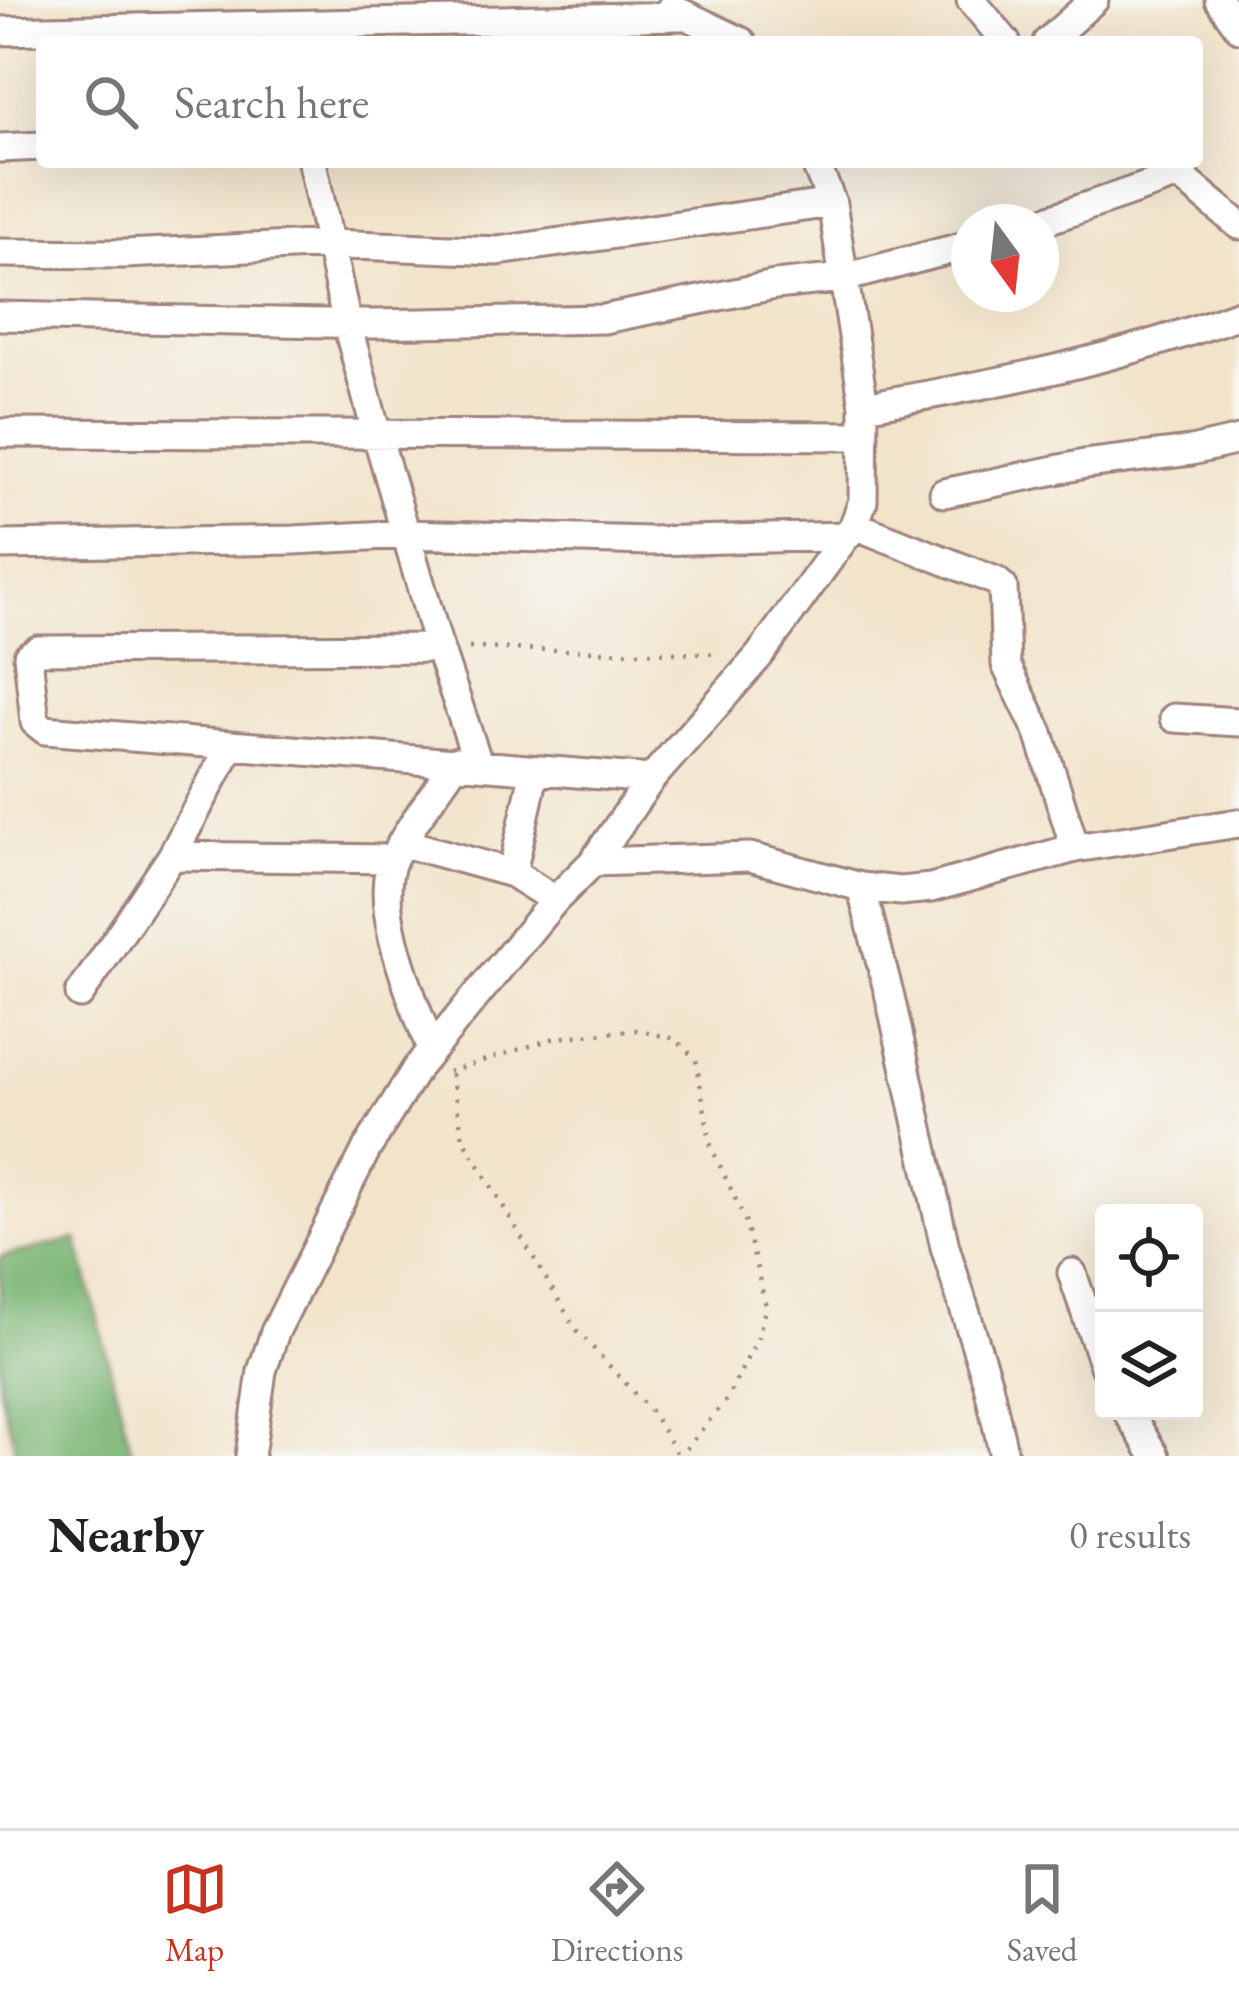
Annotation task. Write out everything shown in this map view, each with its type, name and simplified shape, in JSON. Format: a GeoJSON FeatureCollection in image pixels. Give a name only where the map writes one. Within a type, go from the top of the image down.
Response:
{"type":"FeatureCollection","features":[{"type":"Feature","properties":{"kind":"street"},"geometry":{"type":"LineString","coordinates":[[658,0],[682,16],[733,36]]}},
{"type":"Feature","properties":{"kind":"street"},"geometry":{"type":"LineString","coordinates":[[970,0],[1001,36]]}},
{"type":"Feature","properties":{"kind":"street"},"geometry":{"type":"LineString","coordinates":[[1220,0],[1239,28]]}},
{"type":"Feature","properties":{"kind":"street"},"geometry":{"type":"LineString","coordinates":[[1053,36],[1088,2]]}},
{"type":"Feature","properties":{"kind":"street"},"geometry":{"type":"LineString","coordinates":[[0,32],[682,16]]}},
{"type":"Feature","properties":{"kind":"street"},"geometry":{"type":"LineString","coordinates":[[0,148],[36,146]]}},
{"type":"Feature","properties":{"kind":"street"},"geometry":{"type":"LineString","coordinates":[[313,168],[347,324],[467,762]]}},
{"type":"Feature","properties":{"kind":"street"},"geometry":{"type":"LineString","coordinates":[[250,1456],[262,1371],[274,1332],[366,1150],[428,1053],[592,862],[651,779],[759,656],[850,530],[863,501],[864,406],[832,203],[817,168]]}},
{"type":"Feature","properties":{"kind":"street"},"geometry":{"type":"LineString","coordinates":[[1059,214],[1167,169],[1239,225]]}},
{"type":"Feature","properties":{"kind":"street"},"geometry":{"type":"LineString","coordinates":[[0,253],[125,254],[332,244],[498,251],[832,203]]}},
{"type":"Feature","properties":{"kind":"street"},"geometry":{"type":"LineString","coordinates":[[0,316],[347,324],[604,320],[775,285],[843,278],[951,250]]}},
{"type":"Feature","properties":{"kind":"street"},"geometry":{"type":"LineString","coordinates":[[864,406],[1097,359],[1172,340],[1239,314]]}},
{"type":"Feature","properties":{"kind":"street"},"geometry":{"type":"LineString","coordinates":[[0,433],[864,436]]}},
{"type":"Feature","properties":{"kind":"street"},"geometry":{"type":"LineString","coordinates":[[944,493],[1085,464],[1239,440]]}},
{"type":"Feature","properties":{"kind":"street"},"geometry":{"type":"LineString","coordinates":[[0,545],[406,534],[649,541],[850,530],[996,580],[1003,587],[1006,665],[1040,733],[1075,848]]}},
{"type":"Feature","properties":{"kind":"street"},"geometry":{"type":"LineString","coordinates":[[439,648],[38,650],[29,653],[35,722],[40,728],[231,746],[651,779]]}},
{"type":"Feature","properties":{"kind":"street"},"geometry":{"type":"LineString","coordinates":[[1174,718],[1239,722]]}},
{"type":"Feature","properties":{"kind":"street"},"geometry":{"type":"LineString","coordinates":[[80,994],[172,856],[231,746]]}},
{"type":"Feature","properties":{"kind":"street"},"geometry":{"type":"LineString","coordinates":[[428,1053],[401,963],[388,882],[398,851],[467,762]]}},
{"type":"Feature","properties":{"kind":"street"},"geometry":{"type":"LineString","coordinates":[[512,873],[535,770]]}},
{"type":"Feature","properties":{"kind":"street"},"geometry":{"type":"LineString","coordinates":[[592,862],[750,857],[861,887],[902,891],[932,888],[1075,848],[1239,824]]}},
{"type":"Feature","properties":{"kind":"street"},"geometry":{"type":"LineString","coordinates":[[172,856],[398,851],[512,873],[555,900]]}},
{"type":"Feature","properties":{"kind":"street"},"geometry":{"type":"LineString","coordinates":[[861,887],[940,1227],[988,1384],[1004,1456]]}},
{"type":"Feature","properties":{"kind":"street"},"geometry":{"type":"LineString","coordinates":[[1072,1273],[1095,1340]]}},
{"type":"Feature","properties":{"kind":"street"},"geometry":{"type":"LineString","coordinates":[[1133,1420],[1155,1456]]}},
{"type":"Feature","properties":{"kind":"path"},"geometry":{"type":"LineString","coordinates":[[439,648],[759,656]]}},
{"type":"Feature","properties":{"kind":"path"},"geometry":{"type":"LineString","coordinates":[[428,1053],[450,1072],[463,1138],[575,1328],[653,1414],[678,1456],[727,1399],[758,1337],[766,1306],[745,1220],[711,1146],[696,1060],[676,1039],[638,1030],[555,1038],[450,1072]]}},
{"type":"Feature","properties":{"kind":"path"},"geometry":{"type":"LineString","coordinates":[[428,1053],[450,1072]]}},
{"type":"Feature","properties":{"kind":"green space"},"geometry":{"type":"Polygon","coordinates":[[[77,1239],[133,1456],[17,1456],[0,1389],[0,1257],[77,1239]]]}}]}
